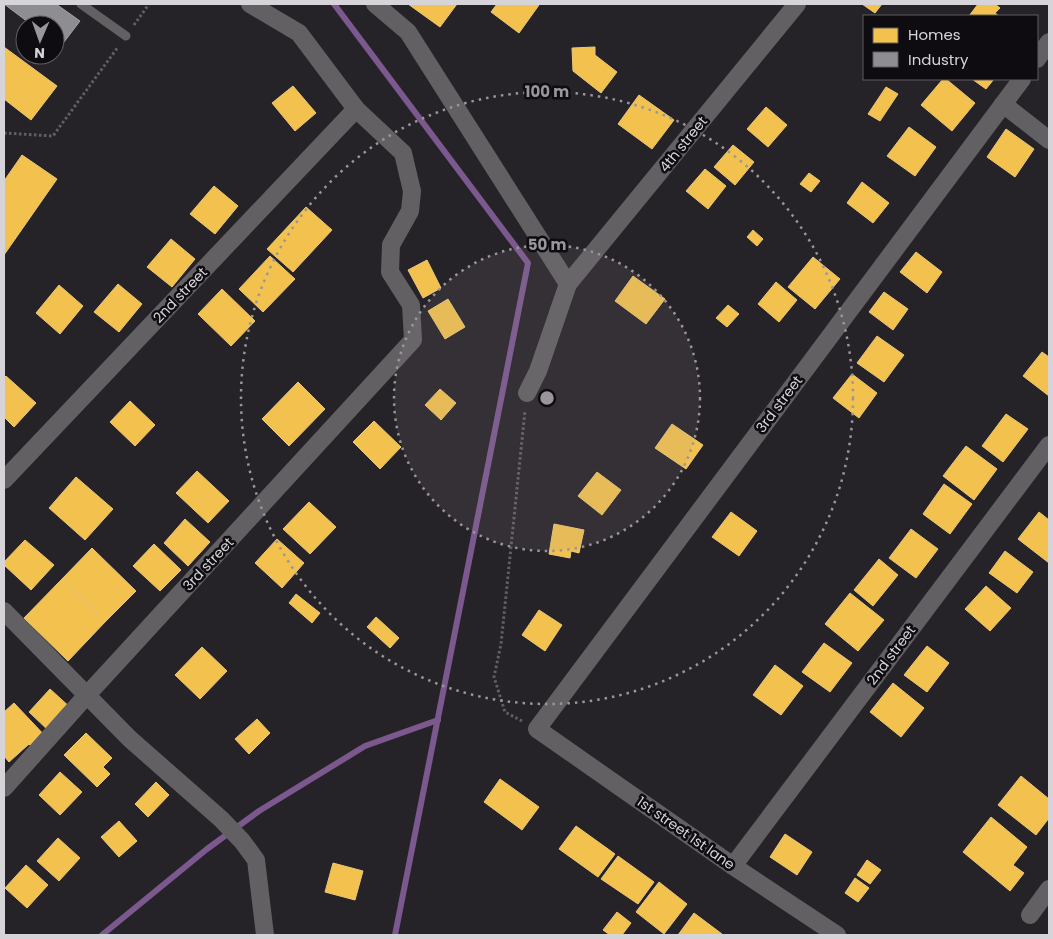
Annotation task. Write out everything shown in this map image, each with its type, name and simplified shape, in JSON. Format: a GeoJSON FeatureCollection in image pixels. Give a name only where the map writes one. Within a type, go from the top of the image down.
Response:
{"type":"FeatureCollection","features":[{"type":"Feature","properties":{"kind":"street"},"geometry":{"type":"LineString","coordinates":[[250,4],[299,33],[356,109]]}},
{"type":"Feature","properties":{"kind":"street"},"geometry":{"type":"LineString","coordinates":[[375,4],[408,32],[568,284],[538,371],[527,393]]}},
{"type":"Feature","properties":{"kind":"street","name":"4th street"},"geometry":{"type":"LineString","coordinates":[[568,284],[797,4]]}},
{"type":"Feature","properties":{"kind":"street"},"geometry":{"type":"LineString","coordinates":[[1038,58],[1049,42]]}},
{"type":"Feature","properties":{"kind":"street","name":"3rd street"},"geometry":{"type":"LineString","coordinates":[[537,729],[1021,80]]}},
{"type":"Feature","properties":{"kind":"street"},"geometry":{"type":"LineString","coordinates":[[1003,104],[1049,140]]}},
{"type":"Feature","properties":{"kind":"street","name":"3rd street"},"geometry":{"type":"LineString","coordinates":[[4,788],[413,340],[411,304],[390,272],[390,245],[410,211],[412,192],[403,154],[356,109]]}},
{"type":"Feature","properties":{"kind":"street","name":"2nd street"},"geometry":{"type":"LineString","coordinates":[[4,480],[356,109]]}},
{"type":"Feature","properties":{"kind":"street","name":"2nd street"},"geometry":{"type":"LineString","coordinates":[[733,866],[1049,445]]}},
{"type":"Feature","properties":{"kind":"street"},"geometry":{"type":"LineString","coordinates":[[4,611],[130,739],[222,819],[242,841],[256,860],[266,935]]}},
{"type":"Feature","properties":{"kind":"street","name":"1st street 1st lane"},"geometry":{"type":"LineString","coordinates":[[537,729],[733,866],[837,935]]}},
{"type":"Feature","properties":{"kind":"street"},"geometry":{"type":"LineString","coordinates":[[1030,915],[1049,889]]}},
{"type":"Feature","properties":{"kind":"lane"},"geometry":{"type":"LineString","coordinates":[[81,4],[126,36]]}},
{"type":"Feature","properties":{"kind":"path"},"geometry":{"type":"LineString","coordinates":[[4,133],[53,136],[149,4]]}},
{"type":"Feature","properties":{"kind":"path"},"geometry":{"type":"LineString","coordinates":[[527,393],[500,644],[494,677],[506,712],[537,729]]}},
{"type":"Feature","properties":{"kind":"building: Homes"},"geometry":{"type":"Polygon","coordinates":[[[408,4],[457,4],[440,27],[408,4]]]}},
{"type":"Feature","properties":{"kind":"building: Homes"},"geometry":{"type":"Polygon","coordinates":[[[497,4],[539,5],[519,33],[491,12],[497,4]]]}},
{"type":"Feature","properties":{"kind":"building: Homes"},"geometry":{"type":"Polygon","coordinates":[[[862,4],[882,4],[875,13],[862,4]]]}},
{"type":"Feature","properties":{"kind":"building: Homes"},"geometry":{"type":"Polygon","coordinates":[[[978,4],[995,4],[1000,8],[995,13],[998,15],[970,15],[978,4]]]}},
{"type":"Feature","properties":{"kind":"building: Homes"},"geometry":{"type":"Polygon","coordinates":[[[4,47],[15,55],[15,65],[28,65],[57,86],[31,120],[4,99],[4,47]]]}},
{"type":"Feature","properties":{"kind":"building: Homes"},"geometry":{"type":"Polygon","coordinates":[[[595,47],[595,55],[617,72],[601,93],[573,71],[572,48],[595,47]]]}},
{"type":"Feature","properties":{"kind":"building: Homes"},"geometry":{"type":"Polygon","coordinates":[[[942,80],[947,80],[975,103],[952,131],[921,105],[942,80]]]}},
{"type":"Feature","properties":{"kind":"building: Homes"},"geometry":{"type":"Polygon","coordinates":[[[973,80],[993,80],[986,89],[973,80]]]}},
{"type":"Feature","properties":{"kind":"building: Homes"},"geometry":{"type":"Polygon","coordinates":[[[293,86],[316,113],[295,131],[272,103],[293,86]]]}},
{"type":"Feature","properties":{"kind":"building: Homes"},"geometry":{"type":"Polygon","coordinates":[[[886,87],[898,94],[880,121],[868,114],[886,87]]]}},
{"type":"Feature","properties":{"kind":"building: Homes"},"geometry":{"type":"Polygon","coordinates":[[[639,95],[674,120],[652,149],[618,124],[639,95]]]}},
{"type":"Feature","properties":{"kind":"building: Homes"},"geometry":{"type":"Polygon","coordinates":[[[766,107],[787,125],[768,147],[747,129],[766,107]]]}},
{"type":"Feature","properties":{"kind":"building: Homes"},"geometry":{"type":"Polygon","coordinates":[[[909,127],[936,147],[915,176],[887,156],[909,127]]]}},
{"type":"Feature","properties":{"kind":"building: Homes"},"geometry":{"type":"Polygon","coordinates":[[[1006,129],[1034,149],[1015,177],[987,157],[1006,129]]]}},
{"type":"Feature","properties":{"kind":"building: Homes"},"geometry":{"type":"Polygon","coordinates":[[[733,145],[754,162],[735,185],[714,167],[733,145]]]}},
{"type":"Feature","properties":{"kind":"building: Homes"},"geometry":{"type":"Polygon","coordinates":[[[22,155],[57,179],[4,255],[4,181],[22,155]]]}},
{"type":"Feature","properties":{"kind":"building: Homes"},"geometry":{"type":"Polygon","coordinates":[[[705,169],[726,186],[708,209],[686,191],[705,169]]]}},
{"type":"Feature","properties":{"kind":"building: Homes"},"geometry":{"type":"Polygon","coordinates":[[[809,173],[820,181],[811,192],[800,184],[809,173]]]}},
{"type":"Feature","properties":{"kind":"building: Homes"},"geometry":{"type":"Polygon","coordinates":[[[862,182],[889,203],[873,223],[847,203],[862,182]]]}},
{"type":"Feature","properties":{"kind":"building: Homes"},"geometry":{"type":"Polygon","coordinates":[[[214,186],[238,206],[215,234],[190,214],[214,186]]]}},
{"type":"Feature","properties":{"kind":"building: Homes"},"geometry":{"type":"Polygon","coordinates":[[[306,207],[332,230],[293,272],[267,249],[306,207]]]}},
{"type":"Feature","properties":{"kind":"building: Homes"},"geometry":{"type":"Polygon","coordinates":[[[753,230],[763,239],[757,246],[747,237],[753,230]]]}},
{"type":"Feature","properties":{"kind":"building: Homes"},"geometry":{"type":"Polygon","coordinates":[[[171,239],[195,259],[172,287],[147,267],[171,239]]]}},
{"type":"Feature","properties":{"kind":"building: Homes"},"geometry":{"type":"Polygon","coordinates":[[[916,252],[942,272],[927,293],[900,272],[916,252]]]}},
{"type":"Feature","properties":{"kind":"building: Homes"},"geometry":{"type":"Polygon","coordinates":[[[270,256],[295,279],[263,312],[239,289],[270,256]]]}},
{"type":"Feature","properties":{"kind":"building: Homes"},"geometry":{"type":"Polygon","coordinates":[[[813,257],[840,279],[815,309],[788,287],[813,257]]]}},
{"type":"Feature","properties":{"kind":"building: Homes"},"geometry":{"type":"Polygon","coordinates":[[[427,260],[441,288],[423,298],[408,270],[427,260]]]}},
{"type":"Feature","properties":{"kind":"building: Homes"},"geometry":{"type":"Polygon","coordinates":[[[633,276],[665,299],[646,324],[615,301],[633,276]]]}},
{"type":"Feature","properties":{"kind":"building: Homes"},"geometry":{"type":"Polygon","coordinates":[[[776,282],[797,300],[779,322],[758,304],[776,282]]]}},
{"type":"Feature","properties":{"kind":"building: Homes"},"geometry":{"type":"Polygon","coordinates":[[[118,284],[142,304],[119,332],[94,312],[118,284]]]}},
{"type":"Feature","properties":{"kind":"building: Homes"},"geometry":{"type":"Polygon","coordinates":[[[59,285],[83,306],[60,334],[36,313],[59,285]]]}},
{"type":"Feature","properties":{"kind":"building: Homes"},"geometry":{"type":"Polygon","coordinates":[[[222,289],[255,321],[231,346],[198,314],[222,289]]]}},
{"type":"Feature","properties":{"kind":"building: Homes"},"geometry":{"type":"Polygon","coordinates":[[[884,292],[908,309],[893,330],[869,312],[884,292]]]}},
{"type":"Feature","properties":{"kind":"building: Homes"},"geometry":{"type":"Polygon","coordinates":[[[448,299],[465,327],[445,339],[428,311],[448,299]]]}},
{"type":"Feature","properties":{"kind":"building: Homes"},"geometry":{"type":"Polygon","coordinates":[[[728,305],[739,314],[727,327],[716,318],[728,305]]]}},
{"type":"Feature","properties":{"kind":"building: Homes"},"geometry":{"type":"Polygon","coordinates":[[[877,336],[904,355],[884,382],[857,363],[877,336]]]}},
{"type":"Feature","properties":{"kind":"building: Homes"},"geometry":{"type":"Polygon","coordinates":[[[1042,352],[1049,357],[1049,396],[1023,376],[1042,352]]]}},
{"type":"Feature","properties":{"kind":"building: Homes"},"geometry":{"type":"Polygon","coordinates":[[[852,374],[877,393],[859,418],[833,398],[852,374]]]}},
{"type":"Feature","properties":{"kind":"building: Homes"},"geometry":{"type":"Polygon","coordinates":[[[6,376],[36,403],[14,427],[4,417],[4,378],[6,376]]]}},
{"type":"Feature","properties":{"kind":"building: Homes"},"geometry":{"type":"Polygon","coordinates":[[[298,382],[325,409],[289,446],[262,419],[298,382]]]}},
{"type":"Feature","properties":{"kind":"building: Homes"},"geometry":{"type":"Polygon","coordinates":[[[440,389],[456,403],[441,420],[425,405],[440,389]]]}},
{"type":"Feature","properties":{"kind":"building: Homes"},"geometry":{"type":"Polygon","coordinates":[[[130,401],[155,425],[135,446],[110,422],[130,401]]]}},
{"type":"Feature","properties":{"kind":"building: Homes"},"geometry":{"type":"Polygon","coordinates":[[[1006,414],[1028,429],[1003,462],[982,446],[1006,414]]]}},
{"type":"Feature","properties":{"kind":"building: Homes"},"geometry":{"type":"Polygon","coordinates":[[[374,421],[401,447],[380,469],[353,442],[374,421]]]}},
{"type":"Feature","properties":{"kind":"building: Homes"},"geometry":{"type":"Polygon","coordinates":[[[672,424],[703,445],[686,469],[655,448],[672,424]]]}},
{"type":"Feature","properties":{"kind":"building: Homes"},"geometry":{"type":"Polygon","coordinates":[[[966,446],[997,469],[974,500],[943,476],[966,446]]]}},
{"type":"Feature","properties":{"kind":"building: Homes"},"geometry":{"type":"Polygon","coordinates":[[[197,471],[229,501],[208,523],[176,493],[197,471]]]}},
{"type":"Feature","properties":{"kind":"building: Homes"},"geometry":{"type":"Polygon","coordinates":[[[597,472],[621,490],[602,515],[578,496],[597,472]]]}},
{"type":"Feature","properties":{"kind":"building: Homes"},"geometry":{"type":"Polygon","coordinates":[[[76,477],[113,509],[85,540],[49,508],[76,477]]]}},
{"type":"Feature","properties":{"kind":"building: Homes"},"geometry":{"type":"Polygon","coordinates":[[[944,484],[972,504],[950,534],[923,514],[944,484]]]}},
{"type":"Feature","properties":{"kind":"building: Homes"},"geometry":{"type":"Polygon","coordinates":[[[309,502],[336,527],[310,554],[283,529],[309,502]]]}},
{"type":"Feature","properties":{"kind":"building: Homes"},"geometry":{"type":"Polygon","coordinates":[[[731,512],[757,531],[739,556],[712,537],[731,512]]]}},
{"type":"Feature","properties":{"kind":"building: Homes"},"geometry":{"type":"Polygon","coordinates":[[[1039,512],[1049,520],[1049,563],[1018,539],[1039,512]]]}},
{"type":"Feature","properties":{"kind":"building: Homes"},"geometry":{"type":"Polygon","coordinates":[[[185,519],[210,542],[188,566],[164,543],[185,519]]]}},
{"type":"Feature","properties":{"kind":"building: Homes"},"geometry":{"type":"Polygon","coordinates":[[[554,524],[584,530],[579,553],[571,551],[570,558],[549,554],[554,524]]]}},
{"type":"Feature","properties":{"kind":"building: Homes"},"geometry":{"type":"Polygon","coordinates":[[[911,529],[938,549],[916,578],[889,558],[911,529]]]}},
{"type":"Feature","properties":{"kind":"building: Homes"},"geometry":{"type":"Polygon","coordinates":[[[277,539],[304,563],[282,588],[255,563],[277,539]]]}},
{"type":"Feature","properties":{"kind":"building: Homes"},"geometry":{"type":"Polygon","coordinates":[[[25,540],[54,565],[31,590],[4,565],[4,562],[25,540]]]}},
{"type":"Feature","properties":{"kind":"building: Homes"},"geometry":{"type":"Polygon","coordinates":[[[154,544],[181,570],[160,591],[133,566],[154,544]]]}},
{"type":"Feature","properties":{"kind":"building: Homes"},"geometry":{"type":"Polygon","coordinates":[[[92,548],[136,591],[106,621],[62,579],[92,548]]]}},
{"type":"Feature","properties":{"kind":"building: Homes"},"geometry":{"type":"Polygon","coordinates":[[[1005,551],[1033,572],[1017,593],[989,573],[1005,551]]]}},
{"type":"Feature","properties":{"kind":"building: Homes"},"geometry":{"type":"Polygon","coordinates":[[[879,559],[898,575],[873,606],[854,590],[879,559]]]}},
{"type":"Feature","properties":{"kind":"building: Homes"},"geometry":{"type":"Polygon","coordinates":[[[62,579],[106,621],[68,661],[24,618],[62,579]]]}},
{"type":"Feature","properties":{"kind":"building: Homes"},"geometry":{"type":"Polygon","coordinates":[[[986,586],[1011,608],[990,631],[965,609],[986,586]]]}},
{"type":"Feature","properties":{"kind":"building: Homes"},"geometry":{"type":"Polygon","coordinates":[[[850,593],[884,620],[858,651],[825,624],[850,593]]]}},
{"type":"Feature","properties":{"kind":"building: Homes"},"geometry":{"type":"Polygon","coordinates":[[[296,594],[320,613],[312,623],[289,603],[296,594]]]}},
{"type":"Feature","properties":{"kind":"building: Homes"},"geometry":{"type":"Polygon","coordinates":[[[539,610],[562,625],[545,651],[522,635],[539,610]]]}},
{"type":"Feature","properties":{"kind":"building: Homes"},"geometry":{"type":"Polygon","coordinates":[[[376,617],[399,638],[390,648],[367,627],[376,617]]]}},
{"type":"Feature","properties":{"kind":"building: Homes"},"geometry":{"type":"Polygon","coordinates":[[[824,643],[852,663],[830,692],[802,672],[824,643]]]}},
{"type":"Feature","properties":{"kind":"building: Homes"},"geometry":{"type":"Polygon","coordinates":[[[927,646],[949,663],[927,692],[904,675],[927,646]]]}},
{"type":"Feature","properties":{"kind":"building: Homes"},"geometry":{"type":"Polygon","coordinates":[[[202,647],[227,671],[200,699],[175,675],[202,647]]]}},
{"type":"Feature","properties":{"kind":"building: Homes"},"geometry":{"type":"Polygon","coordinates":[[[775,665],[803,686],[781,715],[753,695],[775,665]]]}},
{"type":"Feature","properties":{"kind":"building: Homes"},"geometry":{"type":"Polygon","coordinates":[[[893,683],[924,708],[901,737],[870,712],[893,683]]]}},
{"type":"Feature","properties":{"kind":"building: Homes"},"geometry":{"type":"Polygon","coordinates":[[[50,689],[72,709],[50,732],[29,712],[50,689]]]}},
{"type":"Feature","properties":{"kind":"building: Homes"},"geometry":{"type":"Polygon","coordinates":[[[14,703],[48,739],[35,751],[29,744],[9,762],[4,756],[4,712],[14,703]]]}},
{"type":"Feature","properties":{"kind":"building: Homes"},"geometry":{"type":"Polygon","coordinates":[[[257,719],[270,733],[249,754],[235,739],[257,719]]]}},
{"type":"Feature","properties":{"kind":"building: Homes"},"geometry":{"type":"Polygon","coordinates":[[[86,733],[112,758],[103,767],[110,774],[97,787],[64,755],[86,733]]]}},
{"type":"Feature","properties":{"kind":"building: Homes"},"geometry":{"type":"Polygon","coordinates":[[[60,772],[82,792],[60,815],[39,795],[60,772]]]}},
{"type":"Feature","properties":{"kind":"building: Homes"},"geometry":{"type":"Polygon","coordinates":[[[1021,776],[1049,799],[1049,818],[1036,835],[998,805],[1021,776]]]}},
{"type":"Feature","properties":{"kind":"building: Homes"},"geometry":{"type":"Polygon","coordinates":[[[500,779],[539,807],[522,830],[484,802],[500,779]]]}},
{"type":"Feature","properties":{"kind":"building: Homes"},"geometry":{"type":"Polygon","coordinates":[[[156,782],[169,795],[148,817],[135,804],[156,782]]]}},
{"type":"Feature","properties":{"kind":"building: Homes"},"geometry":{"type":"Polygon","coordinates":[[[991,817],[1027,847],[1013,865],[1024,873],[1010,891],[963,852],[991,817]]]}},
{"type":"Feature","properties":{"kind":"building: Homes"},"geometry":{"type":"Polygon","coordinates":[[[119,821],[137,841],[119,857],[101,837],[119,821]]]}},
{"type":"Feature","properties":{"kind":"building: Homes"},"geometry":{"type":"Polygon","coordinates":[[[576,826],[615,854],[598,877],[559,849],[576,826]]]}},
{"type":"Feature","properties":{"kind":"building: Homes"},"geometry":{"type":"Polygon","coordinates":[[[785,834],[812,852],[797,875],[770,857],[785,834]]]}},
{"type":"Feature","properties":{"kind":"building: Homes"},"geometry":{"type":"Polygon","coordinates":[[[58,838],[80,858],[59,881],[37,861],[58,838]]]}},
{"type":"Feature","properties":{"kind":"building: Homes"},"geometry":{"type":"Polygon","coordinates":[[[618,856],[654,882],[638,904],[601,879],[618,856]]]}},
{"type":"Feature","properties":{"kind":"building: Homes"},"geometry":{"type":"Polygon","coordinates":[[[867,860],[881,870],[870,884],[857,875],[867,860]]]}},
{"type":"Feature","properties":{"kind":"building: Homes"},"geometry":{"type":"Polygon","coordinates":[[[333,863],[363,871],[355,900],[325,892],[333,863]]]}},
{"type":"Feature","properties":{"kind":"building: Homes"},"geometry":{"type":"Polygon","coordinates":[[[26,865],[48,885],[27,908],[5,888],[26,865]]]}},
{"type":"Feature","properties":{"kind":"building: Homes"},"geometry":{"type":"Polygon","coordinates":[[[855,878],[869,888],[858,902],[845,893],[855,878]]]}},
{"type":"Feature","properties":{"kind":"building: Homes"},"geometry":{"type":"Polygon","coordinates":[[[659,882],[687,904],[664,934],[636,912],[659,882]]]}},
{"type":"Feature","properties":{"kind":"building: Homes"},"geometry":{"type":"Polygon","coordinates":[[[617,912],[631,923],[622,935],[610,935],[603,930],[617,912]]]}},
{"type":"Feature","properties":{"kind":"building: Homes"},"geometry":{"type":"Polygon","coordinates":[[[694,913],[722,934],[722,935],[678,935],[694,913]]]}},
{"type":"Feature","properties":{"kind":"building: Industry"},"geometry":{"type":"Polygon","coordinates":[[[4,4],[56,4],[80,21],[65,41],[65,15],[19,15],[4,4]]]}},
{"type":"Feature","properties":{"kind":"waterway"},"geometry":{"type":"LineString","coordinates":[[334,4],[528,263],[395,935]]}},
{"type":"Feature","properties":{"kind":"waterway"},"geometry":{"type":"LineString","coordinates":[[102,935],[207,849],[259,811],[365,746],[438,720]]}}]}
